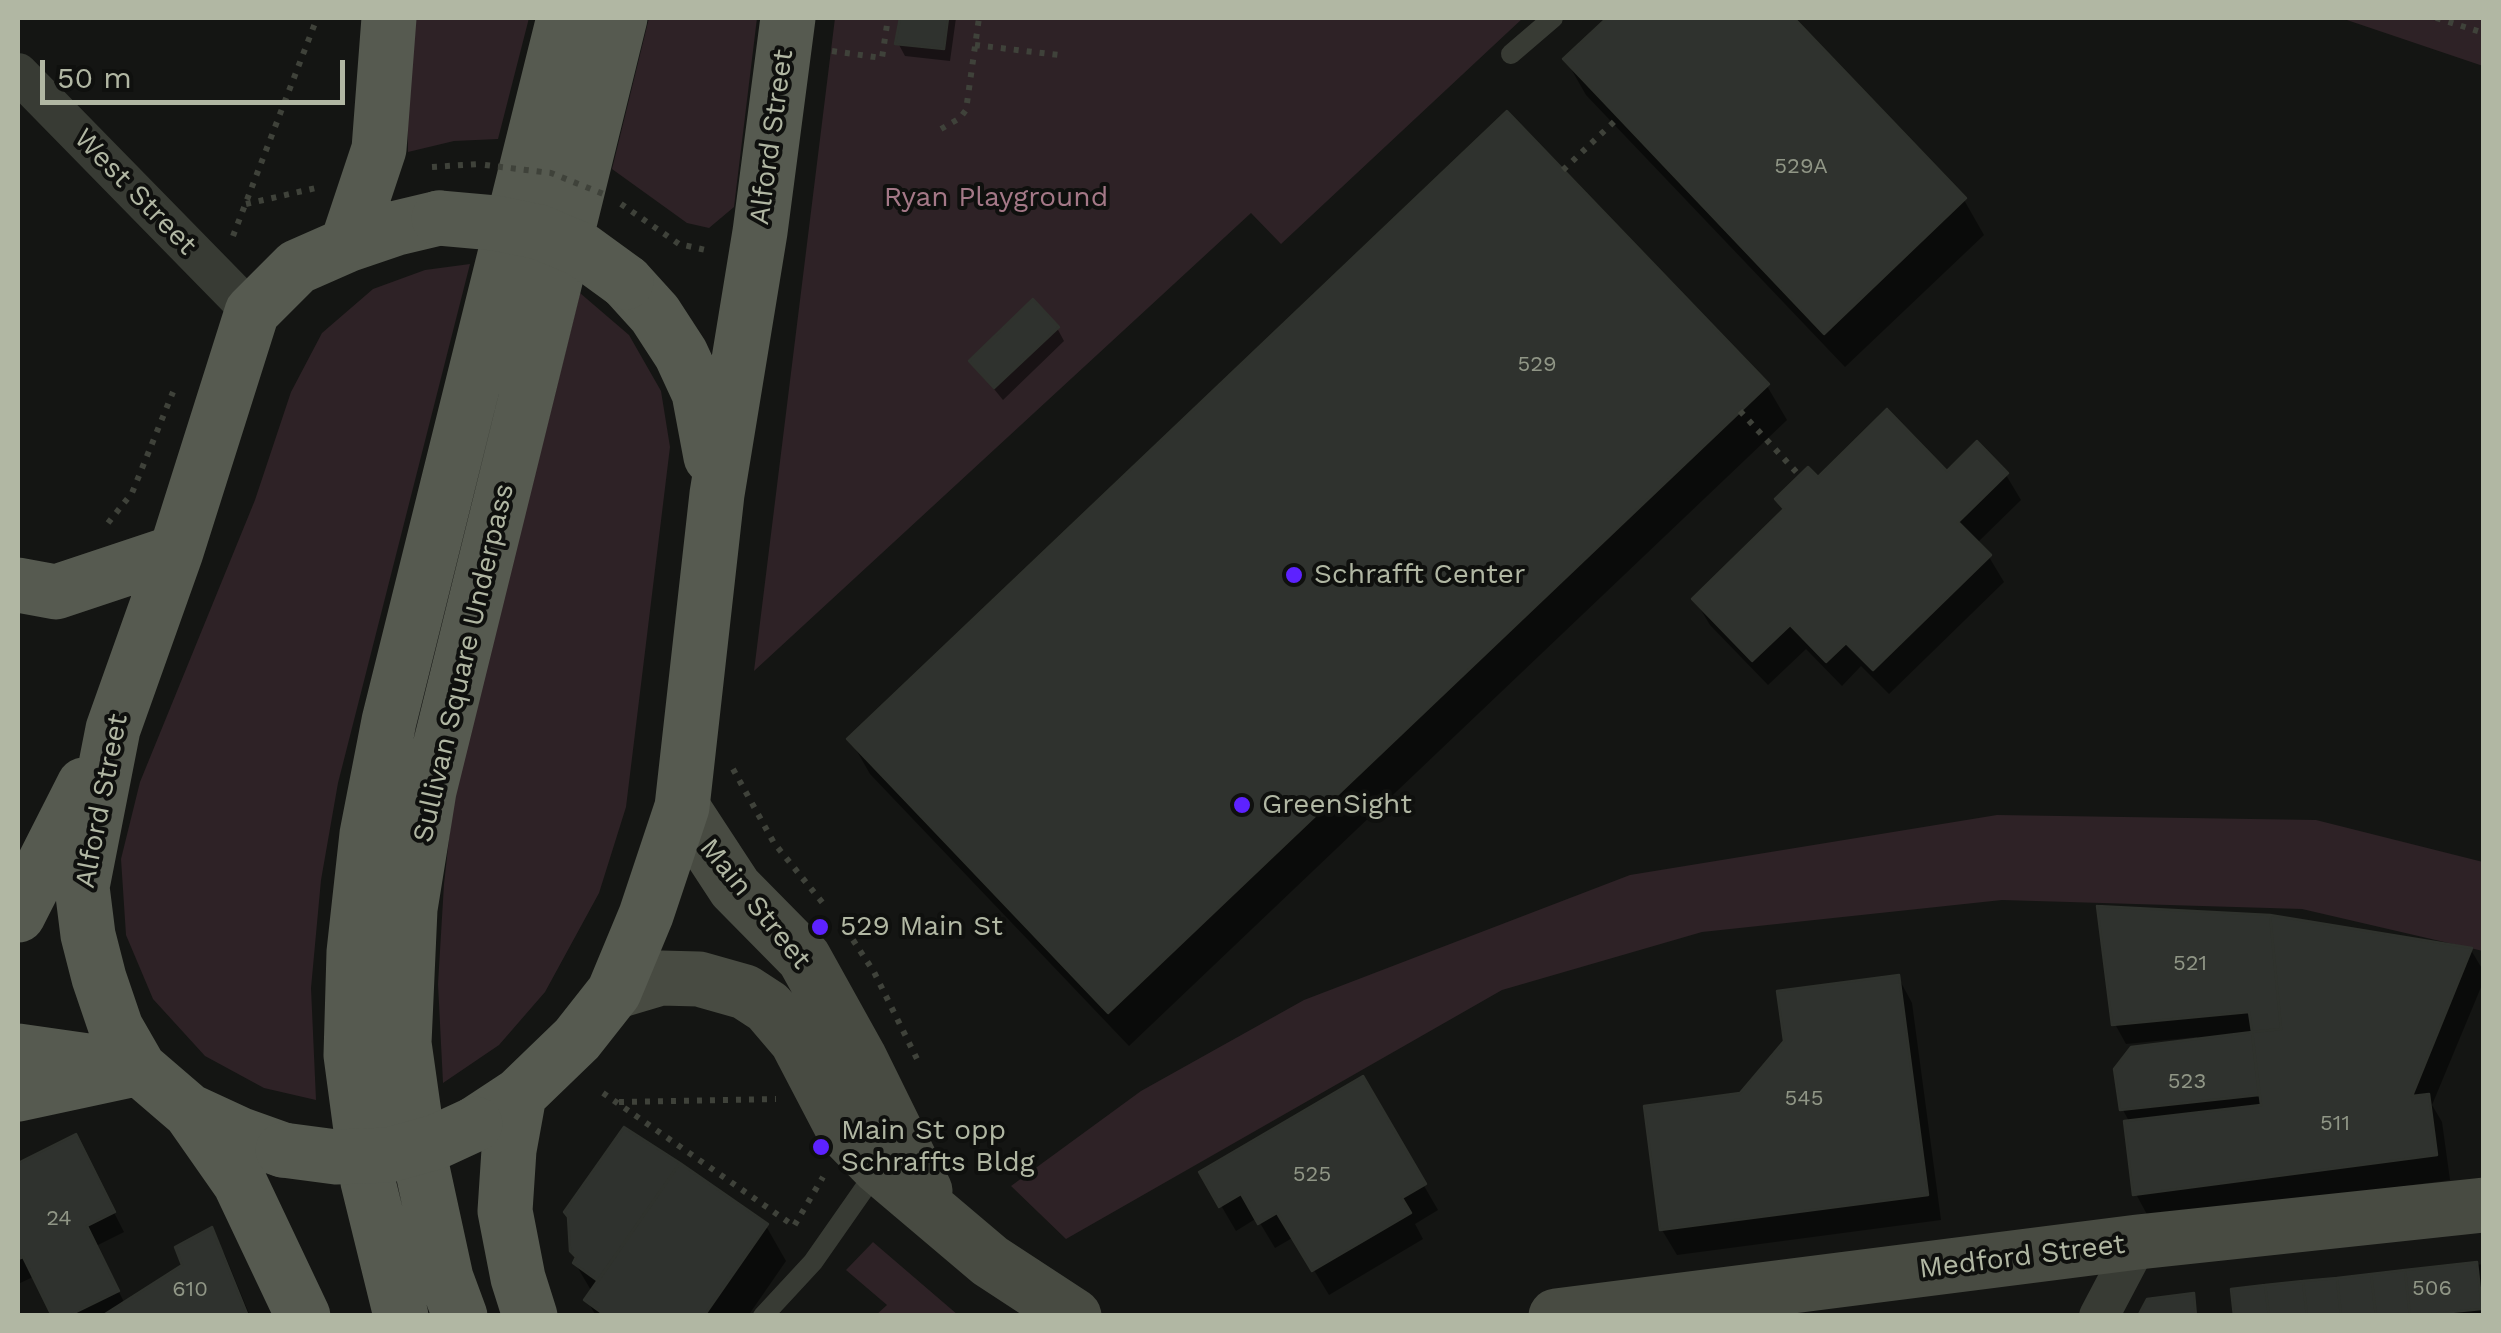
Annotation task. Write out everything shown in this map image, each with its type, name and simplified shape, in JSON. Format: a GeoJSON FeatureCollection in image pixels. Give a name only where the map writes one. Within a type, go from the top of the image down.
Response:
{"type":"FeatureCollection","features":[{"type":"Feature","properties":{"kind":"main road"},"geometry":{"type":"LineString","coordinates":[[347,244],[379,149],[389,18]]}},
{"type":"Feature","properties":{"kind":"main road","name":"Sullivan Square Underpass"},"geometry":{"type":"LineString","coordinates":[[401,1316],[368,1182],[351,1055],[354,952],[368,834],[389,720],[564,18]]}},
{"type":"Feature","properties":{"kind":"main road","name":"Sullivan Square Underpass"},"geometry":{"type":"LineString","coordinates":[[460,1316],[446,1278],[421,1162],[404,1043],[410,909],[429,791],[620,18]]}},
{"type":"Feature","properties":{"kind":"main road","name":"Alford Street"},"geometry":{"type":"LineString","coordinates":[[717,494],[699,393],[680,354],[655,314],[626,282],[582,250],[539,232],[439,218],[347,244],[297,267],[252,312],[176,552],[112,729],[81,895],[98,978],[116,1028],[139,1068],[189,1111],[241,1136],[284,1150],[336,1157],[388,1155],[436,1142],[497,1109],[577,1039],[614,992],[646,915],[682,806],[717,494],[756,256],[807,34]]}},
{"type":"Feature","properties":{"kind":"main road"},"geometry":{"type":"LineString","coordinates":[[18,585],[56,592],[176,552]]}},
{"type":"Feature","properties":{"kind":"main road"},"geometry":{"type":"LineString","coordinates":[[18,915],[112,729]]}},
{"type":"Feature","properties":{"kind":"main road","name":"Main Street"},"geometry":{"type":"LineString","coordinates":[[682,806],[735,888],[804,958],[938,1216]]}},
{"type":"Feature","properties":{"kind":"main road","name":"Main Street"},"geometry":{"type":"LineString","coordinates":[[614,992],[661,978],[699,979],[745,992],[768,1007],[797,1041],[844,1132],[879,1167],[990,1261],[1065,1313]]}},
{"type":"Feature","properties":{"kind":"main road"},"geometry":{"type":"LineString","coordinates":[[18,1052],[139,1068]]}},
{"type":"Feature","properties":{"kind":"main road"},"geometry":{"type":"LineString","coordinates":[[18,1094],[139,1068]]}},
{"type":"Feature","properties":{"kind":"main road"},"geometry":{"type":"LineString","coordinates":[[497,1109],[509,1150],[505,1212],[530,1316]]}},
{"type":"Feature","properties":{"kind":"main road"},"geometry":{"type":"LineString","coordinates":[[189,1111],[240,1183],[303,1316]]}},
{"type":"Feature","properties":{"kind":"main road","name":"Medford Street"},"geometry":{"type":"LineString","coordinates":[[1559,1315],[2138,1242],[2484,1205]]}},
{"type":"Feature","properties":{"kind":"street","name":"West Street"},"geometry":{"type":"LineString","coordinates":[[18,73],[252,312]]}},
{"type":"Feature","properties":{"kind":"street"},"geometry":{"type":"LineString","coordinates":[[2098,1316],[2138,1242]]}},
{"type":"Feature","properties":{"kind":"lane"},"geometry":{"type":"LineString","coordinates":[[1512,54],[1552,18]]}},
{"type":"Feature","properties":{"kind":"lane"},"geometry":{"type":"LineString","coordinates":[[763,1316],[813,1262],[879,1167]]}},
{"type":"Feature","properties":{"kind":"path"},"geometry":{"type":"LineString","coordinates":[[230,244],[317,18]]}},
{"type":"Feature","properties":{"kind":"path"},"geometry":{"type":"LineString","coordinates":[[807,34],[882,58],[888,18]]}},
{"type":"Feature","properties":{"kind":"path"},"geometry":{"type":"LineString","coordinates":[[941,128],[966,110],[979,18]]}},
{"type":"Feature","properties":{"kind":"path"},"geometry":{"type":"LineString","coordinates":[[2436,18],[2484,32]]}},
{"type":"Feature","properties":{"kind":"path"},"geometry":{"type":"LineString","coordinates":[[975,44],[1058,55]]}},
{"type":"Feature","properties":{"kind":"path"},"geometry":{"type":"LineString","coordinates":[[1563,170],[1618,118]]}},
{"type":"Feature","properties":{"kind":"path","name":"Alford Street"},"geometry":{"type":"LineString","coordinates":[[485,164],[552,173],[606,195],[679,244],[756,256]]}},
{"type":"Feature","properties":{"kind":"path"},"geometry":{"type":"LineString","coordinates":[[245,204],[326,186]]}},
{"type":"Feature","properties":{"kind":"path"},"geometry":{"type":"LineString","coordinates":[[96,534],[128,502],[178,377]]}},
{"type":"Feature","properties":{"kind":"path"},"geometry":{"type":"LineString","coordinates":[[1740,411],[1800,475]]}},
{"type":"Feature","properties":{"kind":"path"},"geometry":{"type":"LineString","coordinates":[[603,1093],[794,1226],[823,1178]]}},
{"type":"Feature","properties":{"kind":"path"},"geometry":{"type":"LineString","coordinates":[[618,1102],[789,1099]]}},
{"type":"Feature","properties":{"kind":"green space"},"geometry":{"type":"Polygon","coordinates":[[[416,18],[529,18],[498,139],[454,141],[408,152],[406,43],[416,18]]]}},
{"type":"Feature","properties":{"kind":"green space"},"geometry":{"type":"Polygon","coordinates":[[[649,18],[757,18],[734,207],[709,228],[687,223],[612,169],[649,18]]]}},
{"type":"Feature","properties":{"kind":"green space","name":"Ryan Playground"},"geometry":{"type":"Polygon","coordinates":[[[835,18],[1523,18],[1281,244],[1251,213],[754,671],[835,18]]]}},
{"type":"Feature","properties":{"kind":"green space"},"geometry":{"type":"Polygon","coordinates":[[[2341,18],[2483,18],[2483,66],[2341,18]]]}},
{"type":"Feature","properties":{"kind":"green space"},"geometry":{"type":"Polygon","coordinates":[[[470,264],[338,783],[321,880],[311,988],[316,1100],[264,1088],[205,1056],[153,999],[126,935],[121,859],[140,782],[255,500],[291,392],[322,333],[373,289],[425,270],[470,264]]]}},
{"type":"Feature","properties":{"kind":"green space"},"geometry":{"type":"Polygon","coordinates":[[[580,293],[629,335],[661,391],[670,447],[626,807],[599,893],[545,992],[499,1045],[443,1083],[438,984],[453,803],[580,293]]]}},
{"type":"Feature","properties":{"kind":"green space"},"geometry":{"type":"Polygon","coordinates":[[[1997,815],[2316,820],[2483,862],[2483,951],[2302,909],[2002,900],[1702,932],[1502,990],[1066,1239],[1011,1186],[1141,1091],[1304,1000],[1630,875],[1997,815]]]}},
{"type":"Feature","properties":{"kind":"green space"},"geometry":{"type":"Polygon","coordinates":[[[873,1242],[958,1315],[876,1315],[887,1305],[846,1270],[873,1242]]]}},
{"type":"Feature","properties":{"kind":"building"},"geometry":{"type":"Polygon","coordinates":[[[900,18],[948,18],[944,49],[895,44],[900,18]]]}},
{"type":"Feature","properties":{"kind":"building"},"geometry":{"type":"Polygon","coordinates":[[[1607,18],[1794,18],[1966,198],[1824,334],[1563,59],[1607,18]]]}},
{"type":"Feature","properties":{"kind":"building","name":"Schrafft Center"},"geometry":{"type":"Polygon","coordinates":[[[1507,111],[1769,384],[1108,1013],[847,739],[1507,111]]]}},
{"type":"Feature","properties":{"kind":"building"},"geometry":{"type":"Polygon","coordinates":[[[1033,299],[1059,327],[994,388],[969,361],[1033,299]]]}},
{"type":"Feature","properties":{"kind":"building"},"geometry":{"type":"Polygon","coordinates":[[[1887,409],[1947,471],[1977,441],[2008,473],[1958,522],[1991,555],[1873,670],[1846,643],[1826,662],[1790,625],[1752,661],[1692,599],[1784,509],[1775,499],[1808,467],[1818,477],[1887,409]]]}},
{"type":"Feature","properties":{"kind":"building"},"geometry":{"type":"Polygon","coordinates":[[[2097,906],[2270,915],[2281,1029],[2252,1032],[2249,1012],[2112,1025],[2097,906]]]}},
{"type":"Feature","properties":{"kind":"building"},"geometry":{"type":"Polygon","coordinates":[[[2270,915],[2472,948],[2412,1096],[2429,1094],[2437,1155],[2133,1195],[2124,1121],[2261,1105],[2252,1032],[2281,1029],[2270,915]]]}},
{"type":"Feature","properties":{"kind":"building"},"geometry":{"type":"Polygon","coordinates":[[[1899,975],[1928,1195],[1660,1230],[1644,1106],[1740,1093],[1784,1041],[1777,991],[1899,975]]]}},
{"type":"Feature","properties":{"kind":"building"},"geometry":{"type":"Polygon","coordinates":[[[2252,1032],[2259,1095],[2120,1110],[2114,1069],[2131,1047],[2252,1032]]]}},
{"type":"Feature","properties":{"kind":"building"},"geometry":{"type":"Polygon","coordinates":[[[1363,1076],[1426,1184],[1402,1198],[1411,1213],[1312,1271],[1277,1213],[1258,1224],[1241,1194],[1219,1207],[1199,1172],[1363,1076]]]}},
{"type":"Feature","properties":{"kind":"building"},"geometry":{"type":"Polygon","coordinates":[[[624,1127],[680,1163],[598,1281],[573,1263],[576,1257],[570,1251],[568,1217],[564,1212],[624,1127]]]}},
{"type":"Feature","properties":{"kind":"building"},"geometry":{"type":"Polygon","coordinates":[[[76,1134],[115,1212],[87,1226],[119,1291],[68,1316],[52,1316],[23,1257],[18,1259],[18,1163],[76,1134]]]}},
{"type":"Feature","properties":{"kind":"building"},"geometry":{"type":"Polygon","coordinates":[[[680,1163],[768,1224],[704,1316],[606,1316],[584,1300],[680,1163]]]}},
{"type":"Feature","properties":{"kind":"building"},"geometry":{"type":"Polygon","coordinates":[[[212,1227],[248,1316],[102,1316],[182,1265],[175,1247],[212,1227]]]}},
{"type":"Feature","properties":{"kind":"building"},"geometry":{"type":"Polygon","coordinates":[[[2477,1262],[2482,1309],[2410,1316],[2405,1270],[2477,1262]]]}},
{"type":"Feature","properties":{"kind":"building"},"geometry":{"type":"Polygon","coordinates":[[[2405,1270],[2410,1316],[2376,1316],[2371,1274],[2405,1270]]]}},
{"type":"Feature","properties":{"kind":"building"},"geometry":{"type":"Polygon","coordinates":[[[2371,1274],[2376,1316],[2341,1316],[2337,1278],[2371,1274]]]}},
{"type":"Feature","properties":{"kind":"building"},"geometry":{"type":"Polygon","coordinates":[[[2337,1278],[2341,1316],[2307,1316],[2303,1281],[2337,1278]]]}},
{"type":"Feature","properties":{"kind":"building"},"geometry":{"type":"Polygon","coordinates":[[[2303,1281],[2307,1316],[2269,1316],[2265,1285],[2303,1281]]]}},
{"type":"Feature","properties":{"kind":"building"},"geometry":{"type":"Polygon","coordinates":[[[2265,1285],[2269,1316],[2234,1316],[2231,1289],[2265,1285]]]}},
{"type":"Feature","properties":{"kind":"building"},"geometry":{"type":"Polygon","coordinates":[[[2194,1293],[2196,1316],[2138,1316],[2147,1299],[2194,1293]]]}},
{"type":"Feature","properties":{"kind":"place","name":"Schrafft Center"},"geometry":{"type":"Point","coordinates":[1294,575]}},
{"type":"Feature","properties":{"kind":"place","name":"GreenSight"},"geometry":{"type":"Point","coordinates":[1242,805]}},
{"type":"Feature","properties":{"kind":"place","name":"529 Main St"},"geometry":{"type":"Point","coordinates":[820,927]}},
{"type":"Feature","properties":{"kind":"place","name":"Main St opp Schraffts Bldg"},"geometry":{"type":"Point","coordinates":[821,1147]}}]}
